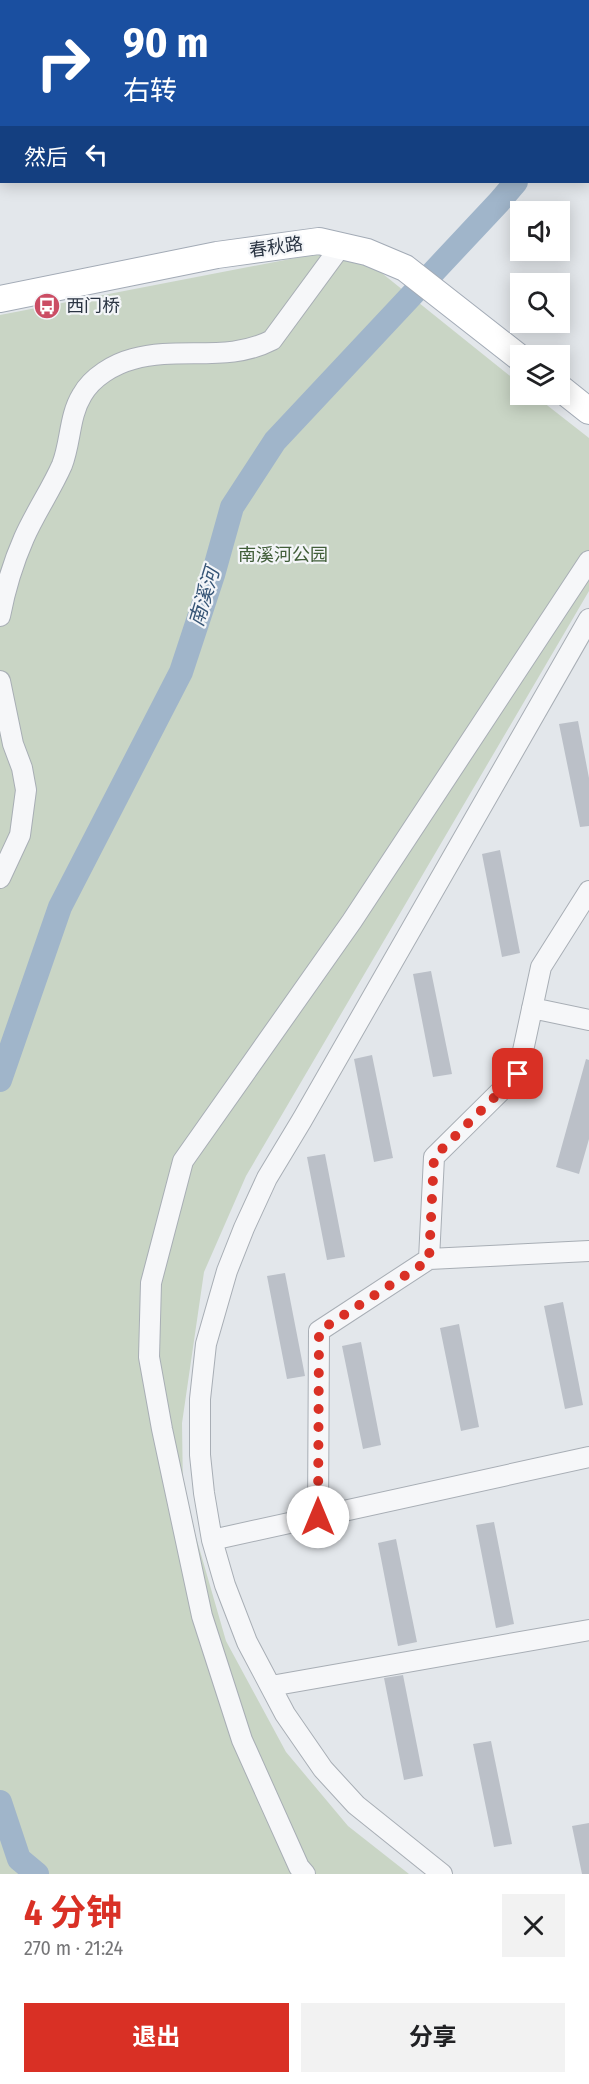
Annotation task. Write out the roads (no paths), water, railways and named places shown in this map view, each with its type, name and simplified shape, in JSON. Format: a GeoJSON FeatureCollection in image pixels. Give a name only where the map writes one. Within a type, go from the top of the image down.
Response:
{"type":"FeatureCollection","features":[{"type":"Feature","properties":{"kind":"main road","name":"春秋路"},"geometry":{"type":"LineString","coordinates":[[0,299],[217,255],[319,241],[367,252],[405,268],[510,350]]}},
{"type":"Feature","properties":{"kind":"main road"},"geometry":{"type":"LineString","coordinates":[[570,396],[589,411]]}},
{"type":"Feature","properties":{"kind":"street"},"geometry":{"type":"LineString","coordinates":[[0,616],[4,596],[24,538],[62,464],[73,414],[82,393],[97,378],[113,367],[133,359],[158,354],[242,352],[272,340],[341,246]]}},
{"type":"Feature","properties":{"kind":"street"},"geometry":{"type":"LineString","coordinates":[[305,1874],[299,1867],[242,1740],[202,1616],[149,1357],[151,1282],[183,1161],[352,921],[589,561]]}},
{"type":"Feature","properties":{"kind":"street"},"geometry":{"type":"LineString","coordinates":[[442,1874],[356,1805],[323,1769],[285,1714],[247,1642],[225,1585],[212,1540],[201,1464],[200,1399],[206,1344],[227,1271],[267,1178],[589,619]]}},
{"type":"Feature","properties":{"kind":"street"},"geometry":{"type":"LineString","coordinates":[[0,681],[10,735],[22,768],[26,790],[20,835],[0,878]]}},
{"type":"Feature","properties":{"kind":"street"},"geometry":{"type":"LineString","coordinates":[[429,1260],[434,1157],[518,1074],[541,967],[589,891]]}},
{"type":"Feature","properties":{"kind":"street"},"geometry":{"type":"LineString","coordinates":[[532,1008],[589,1020]]}},
{"type":"Feature","properties":{"kind":"street"},"geometry":{"type":"LineString","coordinates":[[318,1517],[319,1331],[429,1260],[589,1251]]}},
{"type":"Feature","properties":{"kind":"street"},"geometry":{"type":"LineString","coordinates":[[212,1540],[589,1457]]}},
{"type":"Feature","properties":{"kind":"street"},"geometry":{"type":"LineString","coordinates":[[271,1686],[589,1630]]}},
{"type":"Feature","properties":{"kind":"waterway","name":"南溪河"},"geometry":{"type":"LineString","coordinates":[[0,1080],[60,907],[181,672],[213,575],[232,507],[275,441],[515,183]]}},
{"type":"Feature","properties":{"kind":"waterway","name":"南溪河"},"geometry":{"type":"LineString","coordinates":[[0,1802],[19,1859],[37,1874]]}},
{"type":"Feature","properties":{"kind":"place","name":"西门桥"},"geometry":{"type":"Point","coordinates":[47,306]}},
{"type":"Feature","properties":{"kind":"park label","name":"南溪河公园"},"geometry":{"type":"Point","coordinates":[283,555]}}]}
